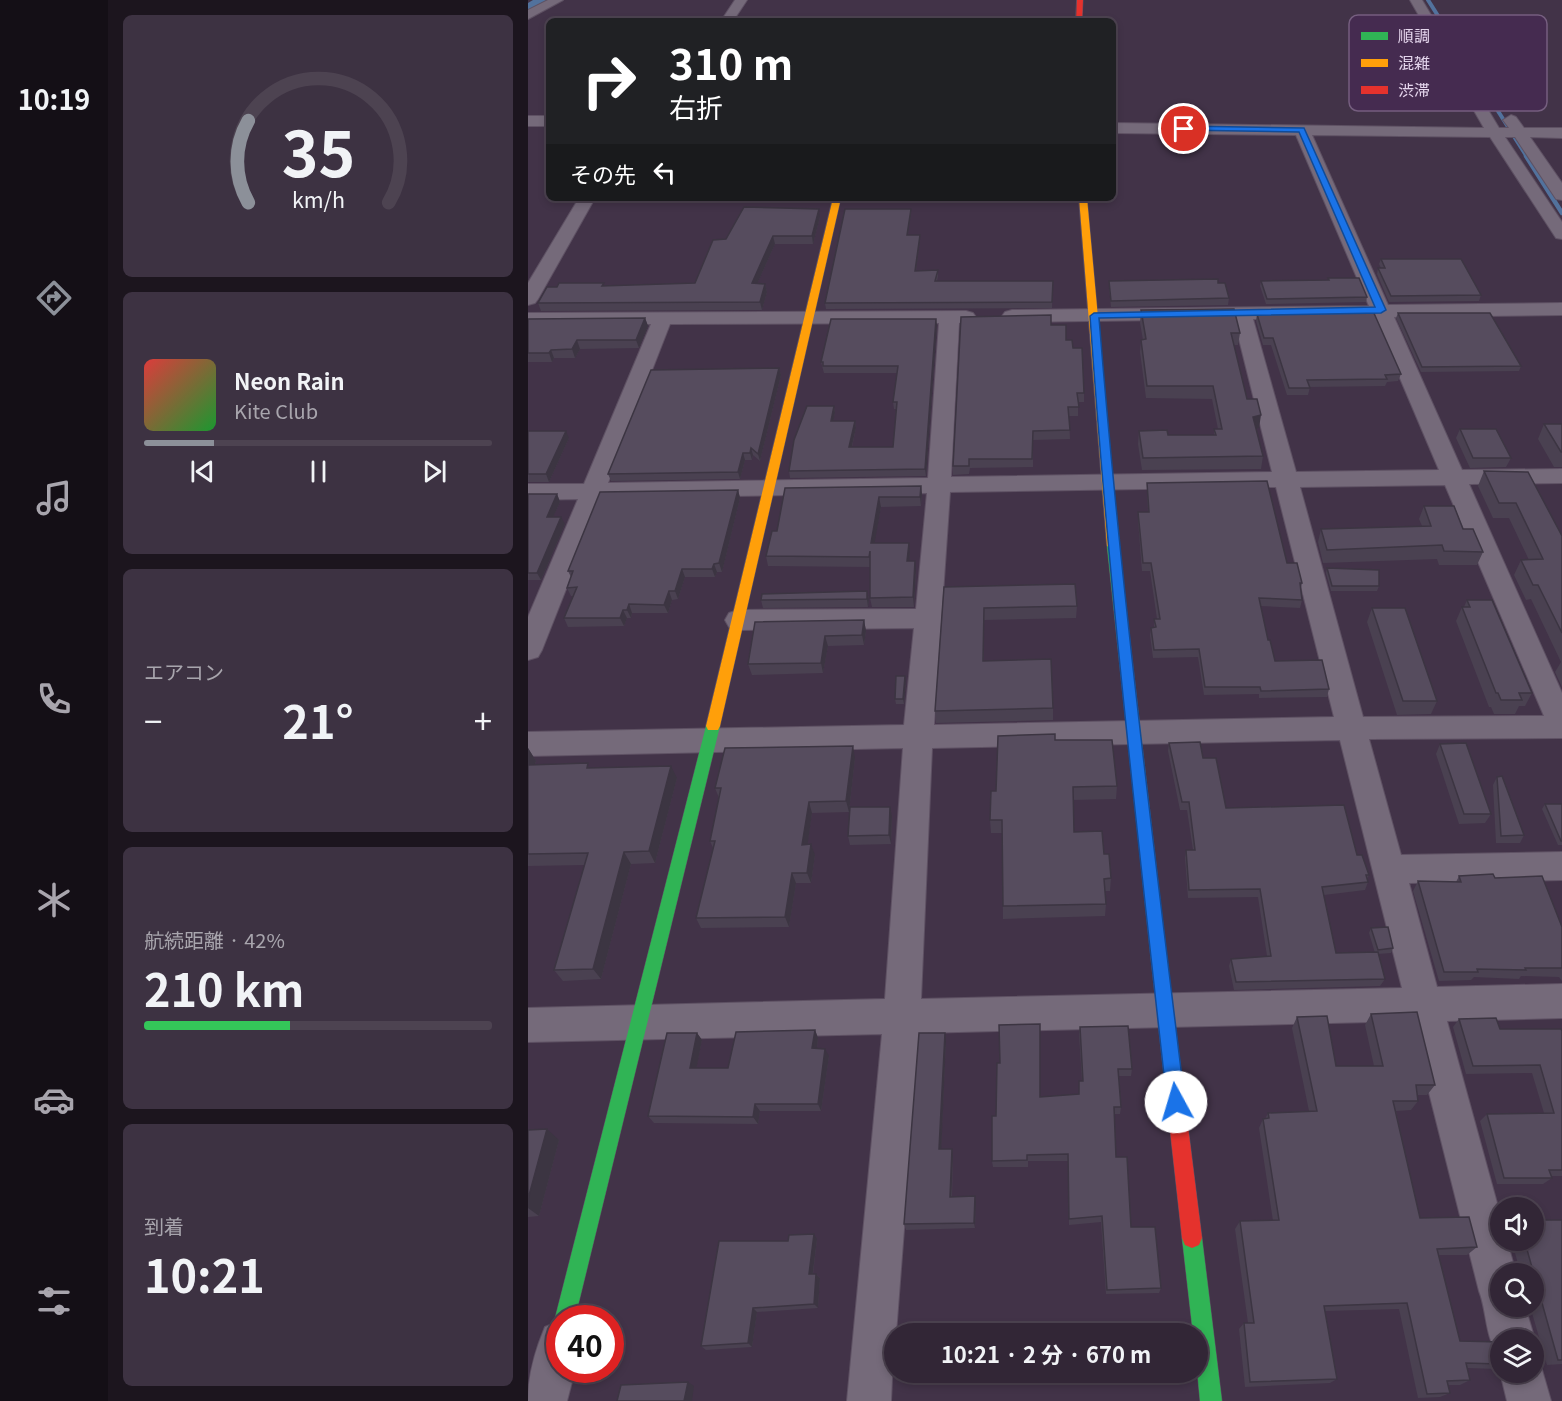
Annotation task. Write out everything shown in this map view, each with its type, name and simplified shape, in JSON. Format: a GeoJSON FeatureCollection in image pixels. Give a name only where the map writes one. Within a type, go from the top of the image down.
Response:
{"type":"FeatureCollection","features":[{"type":"Feature","properties":{"kind":"street"},"geometry":{"type":"LineString","coordinates":[[528,15],[557,0]]}},
{"type":"Feature","properties":{"kind":"street"},"geometry":{"type":"LineString","coordinates":[[729,18],[741,0]]}},
{"type":"Feature","properties":{"kind":"street"},"geometry":{"type":"LineString","coordinates":[[1079,18],[1080,0]]}},
{"type":"Feature","properties":{"kind":"street"},"geometry":{"type":"LineString","coordinates":[[1416,0],[1425,15]]}},
{"type":"Feature","properties":{"kind":"street"},"geometry":{"type":"LineString","coordinates":[[1483,111],[1562,234]]}},
{"type":"Feature","properties":{"kind":"street"},"geometry":{"type":"LineString","coordinates":[[1505,111],[1562,195]]}},
{"type":"Feature","properties":{"kind":"street"},"geometry":{"type":"LineString","coordinates":[[528,121],[546,121]]}},
{"type":"Feature","properties":{"kind":"street"},"geometry":{"type":"LineString","coordinates":[[1116,128],[1562,133]]}},
{"type":"Feature","properties":{"kind":"street"},"geometry":{"type":"LineString","coordinates":[[528,744],[1562,726],[1302,130]]}},
{"type":"Feature","properties":{"kind":"street"},"geometry":{"type":"LineString","coordinates":[[528,299],[585,201]]}},
{"type":"Feature","properties":{"kind":"street"},"geometry":{"type":"LineString","coordinates":[[568,1305],[709,741],[811,318],[836,201]]}},
{"type":"Feature","properties":{"kind":"street"},"geometry":{"type":"LineString","coordinates":[[1083,201],[1107,484],[1133,734],[1211,1401]]}},
{"type":"Feature","properties":{"kind":"street"},"geometry":{"type":"LineString","coordinates":[[528,319],[1094,316],[1562,309]]}},
{"type":"Feature","properties":{"kind":"street"},"geometry":{"type":"LineString","coordinates":[[1242,313],[1493,1263]]}},
{"type":"Feature","properties":{"kind":"street"},"geometry":{"type":"LineString","coordinates":[[869,1401],[902,1016],[918,737],[939,486],[949,317]]}},
{"type":"Feature","properties":{"kind":"street"},"geometry":{"type":"LineString","coordinates":[[528,650],[663,318]]}},
{"type":"Feature","properties":{"kind":"street"},"geometry":{"type":"LineString","coordinates":[[528,492],[1562,476]]}},
{"type":"Feature","properties":{"kind":"street"},"geometry":{"type":"LineString","coordinates":[[738,620],[928,618]]}},
{"type":"Feature","properties":{"kind":"street"},"geometry":{"type":"LineString","coordinates":[[1389,869],[1562,866]]}},
{"type":"Feature","properties":{"kind":"street"},"geometry":{"type":"LineString","coordinates":[[528,1025],[1562,1001]]}},
{"type":"Feature","properties":{"kind":"street"},"geometry":{"type":"LineString","coordinates":[[545,1401],[550,1383]]}},
{"type":"Feature","properties":{"kind":"street"},"geometry":{"type":"LineString","coordinates":[[1525,1383],[1529,1401]]}},
{"type":"Feature","properties":{"kind":"building"},"geometry":{"type":"Polygon","coordinates":[[[744,207],[819,209],[812,236],[773,236],[752,283],[765,284],[760,302],[538,303],[547,287],[557,287],[559,283],[604,283],[602,286],[695,283],[713,240],[726,239],[744,207]]]}},
{"type":"Feature","properties":{"kind":"building"},"geometry":{"type":"Polygon","coordinates":[[[845,209],[911,209],[907,235],[920,235],[915,271],[938,270],[935,281],[1053,281],[1052,302],[825,303],[845,209]]]}},
{"type":"Feature","properties":{"kind":"building"},"geometry":{"type":"Polygon","coordinates":[[[1381,259],[1461,259],[1481,295],[1391,296],[1378,268],[1385,268],[1381,259]]]}},
{"type":"Feature","properties":{"kind":"building"},"geometry":{"type":"Polygon","coordinates":[[[1328,278],[1359,278],[1367,297],[1267,299],[1261,281],[1329,280],[1328,278]]]}},
{"type":"Feature","properties":{"kind":"building"},"geometry":{"type":"Polygon","coordinates":[[[1218,279],[1218,283],[1225,283],[1229,298],[1111,301],[1109,281],[1218,279]]]}},
{"type":"Feature","properties":{"kind":"building"},"geometry":{"type":"Polygon","coordinates":[[[1234,309],[1240,333],[1231,333],[1247,399],[1257,399],[1261,415],[1253,417],[1263,456],[1143,458],[1139,431],[1167,430],[1168,435],[1216,435],[1214,429],[1222,429],[1213,386],[1147,386],[1141,340],[1146,339],[1141,310],[1234,309]]]}},
{"type":"Feature","properties":{"kind":"building"},"geometry":{"type":"Polygon","coordinates":[[[1373,311],[1401,374],[1385,375],[1387,379],[1307,380],[1310,388],[1289,388],[1273,338],[1264,338],[1257,314],[1373,311]]]}},
{"type":"Feature","properties":{"kind":"building"},"geometry":{"type":"Polygon","coordinates":[[[1398,313],[1490,313],[1521,366],[1422,367],[1398,313]]]}},
{"type":"Feature","properties":{"kind":"building"},"geometry":{"type":"Polygon","coordinates":[[[1051,315],[1051,325],[1066,325],[1066,340],[1072,340],[1073,348],[1082,348],[1084,393],[1077,393],[1079,407],[1068,407],[1070,430],[1033,431],[1032,459],[969,459],[969,466],[953,466],[961,317],[1051,315]]]}},
{"type":"Feature","properties":{"kind":"building"},"geometry":{"type":"Polygon","coordinates":[[[645,318],[636,340],[577,340],[572,349],[551,350],[549,353],[528,353],[528,319],[645,318]]]}},
{"type":"Feature","properties":{"kind":"building"},"geometry":{"type":"Polygon","coordinates":[[[831,319],[936,319],[925,469],[789,471],[794,440],[807,406],[834,406],[831,421],[855,421],[849,447],[893,447],[897,402],[893,402],[898,366],[823,366],[821,362],[831,319]]]}},
{"type":"Feature","properties":{"kind":"building"},"geometry":{"type":"Polygon","coordinates":[[[779,368],[758,454],[751,448],[750,453],[743,453],[738,472],[608,474],[651,370],[779,368]]]}},
{"type":"Feature","properties":{"kind":"building"},"geometry":{"type":"Polygon","coordinates":[[[1544,424],[1562,424],[1562,452],[1561,452],[1544,424]]]}},
{"type":"Feature","properties":{"kind":"building"},"geometry":{"type":"Polygon","coordinates":[[[1460,429],[1496,429],[1511,458],[1473,458],[1460,429]]]}},
{"type":"Feature","properties":{"kind":"building"},"geometry":{"type":"Polygon","coordinates":[[[528,431],[566,431],[546,474],[528,474],[528,431]]]}},
{"type":"Feature","properties":{"kind":"building"},"geometry":{"type":"Polygon","coordinates":[[[1484,471],[1528,472],[1562,536],[1562,633],[1538,585],[1533,585],[1521,560],[1543,559],[1516,503],[1499,503],[1484,471]]]}},
{"type":"Feature","properties":{"kind":"building"},"geometry":{"type":"Polygon","coordinates":[[[1267,481],[1287,563],[1297,563],[1302,583],[1300,583],[1302,600],[1259,598],[1268,640],[1270,640],[1275,661],[1322,660],[1329,689],[1261,691],[1260,687],[1205,687],[1199,649],[1154,650],[1151,628],[1156,627],[1154,619],[1160,619],[1151,563],[1143,563],[1138,512],[1149,512],[1147,483],[1267,481]]]}},
{"type":"Feature","properties":{"kind":"building"},"geometry":{"type":"Polygon","coordinates":[[[921,486],[920,497],[879,497],[871,543],[909,543],[907,561],[915,561],[913,597],[870,598],[870,551],[869,557],[766,556],[772,531],[777,531],[785,488],[921,486]]]}},
{"type":"Feature","properties":{"kind":"building"},"geometry":{"type":"Polygon","coordinates":[[[738,490],[719,563],[714,564],[712,569],[682,569],[675,591],[669,591],[664,605],[629,604],[627,610],[623,610],[620,618],[564,618],[577,587],[567,588],[573,571],[568,571],[600,492],[738,490]]]}},
{"type":"Feature","properties":{"kind":"building"},"geometry":{"type":"Polygon","coordinates":[[[528,494],[557,494],[547,517],[561,517],[537,573],[528,573],[528,494]]]}},
{"type":"Feature","properties":{"kind":"building"},"geometry":{"type":"Polygon","coordinates":[[[1424,506],[1454,506],[1463,529],[1473,529],[1483,552],[1444,551],[1442,545],[1327,550],[1321,529],[1431,526],[1424,506]]]}},
{"type":"Feature","properties":{"kind":"building"},"geometry":{"type":"Polygon","coordinates":[[[1327,568],[1379,570],[1379,586],[1332,586],[1327,568]]]}},
{"type":"Feature","properties":{"kind":"building"},"geometry":{"type":"Polygon","coordinates":[[[1075,584],[1077,606],[984,608],[983,661],[1051,659],[1053,708],[935,711],[944,587],[1075,584]]]}},
{"type":"Feature","properties":{"kind":"building"},"geometry":{"type":"Polygon","coordinates":[[[867,591],[867,599],[761,600],[762,594],[867,591]]]}},
{"type":"Feature","properties":{"kind":"building"},"geometry":{"type":"Polygon","coordinates":[[[1467,600],[1492,600],[1532,693],[1519,693],[1522,700],[1501,700],[1496,693],[1462,607],[1470,607],[1467,600]]]}},
{"type":"Feature","properties":{"kind":"building"},"geometry":{"type":"Polygon","coordinates":[[[1372,608],[1405,608],[1437,701],[1403,701],[1372,608]]]}},
{"type":"Feature","properties":{"kind":"building"},"geometry":{"type":"Polygon","coordinates":[[[864,620],[862,635],[825,636],[821,663],[748,664],[755,622],[864,620]]]}},
{"type":"Feature","properties":{"kind":"building"},"geometry":{"type":"Polygon","coordinates":[[[896,676],[905,676],[903,699],[895,699],[896,676]]]}},
{"type":"Feature","properties":{"kind":"building"},"geometry":{"type":"Polygon","coordinates":[[[1055,734],[1055,740],[1112,740],[1117,786],[1073,787],[1074,832],[1102,831],[1104,854],[1109,854],[1111,878],[1104,879],[1106,904],[1003,906],[1002,820],[990,820],[991,791],[996,791],[998,736],[1055,734]]]}},
{"type":"Feature","properties":{"kind":"building"},"geometry":{"type":"Polygon","coordinates":[[[1200,742],[1203,758],[1216,758],[1226,808],[1344,805],[1357,855],[1362,855],[1369,875],[1366,875],[1368,882],[1322,887],[1336,953],[1378,952],[1385,979],[1236,982],[1231,959],[1271,956],[1260,889],[1189,890],[1186,850],[1195,850],[1189,802],[1182,802],[1169,743],[1200,742]]]}},
{"type":"Feature","properties":{"kind":"building"},"geometry":{"type":"Polygon","coordinates":[[[1466,743],[1491,814],[1464,814],[1440,744],[1466,743]]]}},
{"type":"Feature","properties":{"kind":"building"},"geometry":{"type":"Polygon","coordinates":[[[853,746],[846,801],[809,802],[802,845],[811,844],[807,873],[792,873],[785,917],[696,918],[715,841],[710,841],[721,788],[715,788],[725,748],[853,746]]]}},
{"type":"Feature","properties":{"kind":"building"},"geometry":{"type":"Polygon","coordinates":[[[588,763],[587,768],[671,766],[649,851],[624,852],[593,969],[554,970],[588,853],[528,854],[528,765],[588,763]]]}},
{"type":"Feature","properties":{"kind":"building"},"geometry":{"type":"Polygon","coordinates":[[[1502,776],[1524,835],[1501,836],[1497,777],[1502,776]]]}},
{"type":"Feature","properties":{"kind":"building"},"geometry":{"type":"Polygon","coordinates":[[[1545,804],[1562,804],[1562,841],[1561,841],[1545,804]]]}},
{"type":"Feature","properties":{"kind":"building"},"geometry":{"type":"Polygon","coordinates":[[[850,807],[890,807],[889,835],[848,836],[850,807]]]}},
{"type":"Feature","properties":{"kind":"building"},"geometry":{"type":"Polygon","coordinates":[[[1493,874],[1495,878],[1542,876],[1562,927],[1562,968],[1477,969],[1478,972],[1444,972],[1418,881],[1461,882],[1459,876],[1493,874]]]}},
{"type":"Feature","properties":{"kind":"building"},"geometry":{"type":"Polygon","coordinates":[[[1388,927],[1393,948],[1378,950],[1371,928],[1388,927]]]}},
{"type":"Feature","properties":{"kind":"building"},"geometry":{"type":"Polygon","coordinates":[[[1417,1012],[1435,1085],[1416,1085],[1418,1101],[1393,1101],[1420,1218],[1469,1217],[1477,1247],[1437,1249],[1460,1341],[1490,1342],[1490,1364],[1466,1363],[1470,1380],[1447,1381],[1450,1393],[1427,1394],[1407,1303],[1324,1306],[1337,1379],[1250,1382],[1244,1323],[1254,1323],[1240,1221],[1279,1220],[1263,1119],[1269,1118],[1268,1113],[1317,1111],[1297,1017],[1327,1016],[1336,1066],[1383,1066],[1371,1014],[1417,1012]]]}},
{"type":"Feature","properties":{"kind":"building"},"geometry":{"type":"Polygon","coordinates":[[[1496,1018],[1500,1029],[1561,1029],[1562,1031],[1562,1170],[1549,1170],[1552,1178],[1504,1178],[1487,1114],[1554,1113],[1540,1065],[1473,1066],[1459,1019],[1496,1018]]]}},
{"type":"Feature","properties":{"kind":"building"},"geometry":{"type":"Polygon","coordinates":[[[1040,1024],[1040,1097],[1079,1094],[1079,1081],[1083,1081],[1080,1027],[1128,1026],[1132,1069],[1118,1069],[1121,1107],[1114,1107],[1116,1157],[1127,1157],[1131,1227],[1155,1227],[1161,1288],[1107,1290],[1102,1216],[1069,1219],[1068,1154],[1027,1155],[1027,1160],[992,1161],[992,1116],[996,1116],[997,1063],[1000,1063],[999,1025],[1040,1024]]]}},
{"type":"Feature","properties":{"kind":"building"},"geometry":{"type":"Polygon","coordinates":[[[815,1030],[812,1048],[825,1049],[818,1104],[755,1104],[753,1117],[648,1116],[667,1033],[697,1033],[690,1068],[728,1068],[736,1032],[815,1030]]]}},
{"type":"Feature","properties":{"kind":"building"},"geometry":{"type":"Polygon","coordinates":[[[919,1033],[945,1033],[939,1149],[952,1149],[950,1197],[975,1196],[974,1223],[904,1224],[919,1033]]]}},
{"type":"Feature","properties":{"kind":"building"},"geometry":{"type":"Polygon","coordinates":[[[547,1129],[528,1199],[528,1130],[547,1129]]]}},
{"type":"Feature","properties":{"kind":"building"},"geometry":{"type":"Polygon","coordinates":[[[1544,1220],[1562,1220],[1562,1360],[1558,1360],[1544,1310],[1544,1263],[1531,1263],[1527,1251],[1544,1251],[1544,1220]]]}},
{"type":"Feature","properties":{"kind":"building"},"geometry":{"type":"Polygon","coordinates":[[[814,1234],[809,1274],[816,1274],[814,1304],[753,1308],[748,1343],[701,1346],[719,1241],[788,1241],[789,1235],[814,1234]]]}},
{"type":"Feature","properties":{"kind":"building"},"geometry":{"type":"Polygon","coordinates":[[[688,1382],[684,1401],[617,1401],[621,1385],[688,1382]]]}},
{"type":"Feature","properties":{"kind":"waterway"},"geometry":{"type":"LineString","coordinates":[[528,10],[548,0]]}},
{"type":"Feature","properties":{"kind":"waterway"},"geometry":{"type":"LineString","coordinates":[[1428,0],[1437,15]]}},
{"type":"Feature","properties":{"kind":"waterway"},"geometry":{"type":"LineString","coordinates":[[1498,111],[1527,157]]}},
{"type":"Feature","properties":{"kind":"waterway"},"geometry":{"type":"LineString","coordinates":[[1526,156],[1562,213]]}},
{"type":"Feature","properties":{"kind":"traffic: fast"},"geometry":{"type":"LineString","coordinates":[[1113,546],[1159,959]]}},
{"type":"Feature","properties":{"kind":"traffic: fast"},"geometry":{"type":"LineString","coordinates":[[568,1305],[713,726]]}},
{"type":"Feature","properties":{"kind":"traffic: fast"},"geometry":{"type":"LineString","coordinates":[[1192,1238],[1211,1401]]}},
{"type":"Feature","properties":{"kind":"traffic: slow"},"geometry":{"type":"LineString","coordinates":[[713,726],[836,201]]}},
{"type":"Feature","properties":{"kind":"traffic: slow"},"geometry":{"type":"LineString","coordinates":[[1083,201],[1113,546]]}},
{"type":"Feature","properties":{"kind":"traffic: jam"},"geometry":{"type":"LineString","coordinates":[[1079,18],[1080,0]]}},
{"type":"Feature","properties":{"kind":"traffic: jam"},"geometry":{"type":"LineString","coordinates":[[1159,959],[1192,1238]]}},
{"type":"Feature","properties":{"kind":"route"},"geometry":{"type":"LineString","coordinates":[[1176,1102],[1130,711],[1107,484],[1094,316],[1381,310],[1302,130],[1184,129]]}}]}
